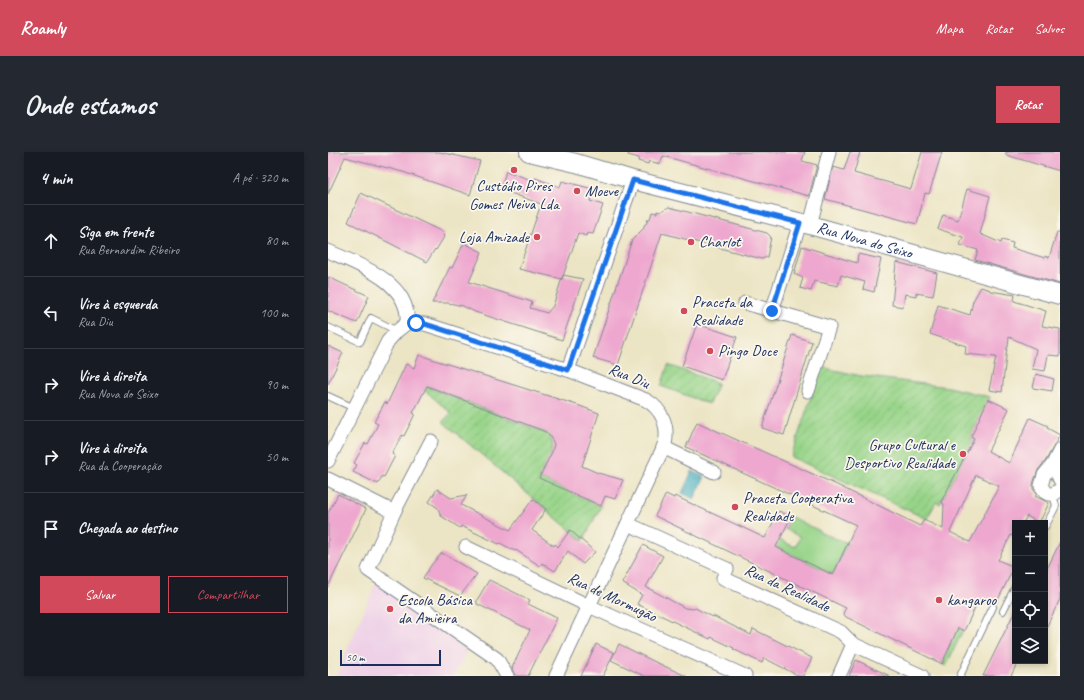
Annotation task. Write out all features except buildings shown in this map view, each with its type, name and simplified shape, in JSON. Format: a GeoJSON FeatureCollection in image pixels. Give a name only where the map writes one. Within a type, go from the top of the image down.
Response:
{"type":"FeatureCollection","features":[{"type":"Feature","properties":{"kind":"main road","name":"Rua Nova do Seixo"},"geometry":{"type":"LineString","coordinates":[[529,152],[577,158],[633,180],[805,224],[1060,295]]}},
{"type":"Feature","properties":{"kind":"street"},"geometry":{"type":"LineString","coordinates":[[772,311],[805,224],[829,152]]}},
{"type":"Feature","properties":{"kind":"street"},"geometry":{"type":"LineString","coordinates":[[568,370],[633,180]]}},
{"type":"Feature","properties":{"kind":"street"},"geometry":{"type":"LineString","coordinates":[[328,250],[384,278],[402,300],[407,310],[402,327],[388,341],[328,461]]}},
{"type":"Feature","properties":{"kind":"street"},"geometry":{"type":"LineString","coordinates":[[745,303],[829,327],[808,391]]}},
{"type":"Feature","properties":{"kind":"street","name":"Rua Diu"},"geometry":{"type":"LineString","coordinates":[[402,327],[425,324],[568,370],[651,403],[659,411],[664,422],[667,436],[663,447],[556,676]]}},
{"type":"Feature","properties":{"kind":"street"},"geometry":{"type":"LineString","coordinates":[[431,441],[394,512],[368,570],[497,659],[507,676]]}},
{"type":"Feature","properties":{"kind":"street"},"geometry":{"type":"LineString","coordinates":[[663,447],[714,472]]}},
{"type":"Feature","properties":{"kind":"street"},"geometry":{"type":"LineString","coordinates":[[1057,491],[1046,493],[1041,486],[1044,475],[1054,464],[1060,450]]}},
{"type":"Feature","properties":{"kind":"street"},"geometry":{"type":"LineString","coordinates":[[1054,464],[1060,480]]}},
{"type":"Feature","properties":{"kind":"street"},"geometry":{"type":"LineString","coordinates":[[328,479],[394,512]]}},
{"type":"Feature","properties":{"kind":"street","name":"Rua da Realidade"},"geometry":{"type":"LineString","coordinates":[[628,524],[727,569],[723,578],[841,632],[853,644],[922,676]]}},
{"type":"Feature","properties":{"kind":"street","name":"Rua de Mormugão"},"geometry":{"type":"LineString","coordinates":[[466,547],[589,606],[745,676]]}},
{"type":"Feature","properties":{"kind":"street"},"geometry":{"type":"LineString","coordinates":[[839,676],[853,644]]}},
{"type":"Feature","properties":{"kind":"lane"},"geometry":{"type":"LineString","coordinates":[[328,327],[360,342],[371,318],[402,327]]}},
{"type":"Feature","properties":{"kind":"lane"},"geometry":{"type":"LineString","coordinates":[[328,396],[354,408]]}},
{"type":"Feature","properties":{"kind":"lane"},"geometry":{"type":"LineString","coordinates":[[1048,521],[1056,506],[1057,491]]}},
{"type":"Feature","properties":{"kind":"lane"},"geometry":{"type":"LineString","coordinates":[[1003,611],[1012,592]]}},
{"type":"Feature","properties":{"kind":"lane"},"geometry":{"type":"LineString","coordinates":[[960,676],[993,607]]}},
{"type":"Feature","properties":{"kind":"shaded area","name":"Escola Básica da Amieira"},"geometry":{"type":"Polygon","coordinates":[[[376,583],[454,635],[456,643],[467,650],[454,676],[336,676],[376,583]]]}},
{"type":"Feature","properties":{"kind":"green space"},"geometry":{"type":"Polygon","coordinates":[[[668,365],[718,383],[709,404],[661,386],[668,365]]]}},
{"type":"Feature","properties":{"kind":"green space"},"geometry":{"type":"Polygon","coordinates":[[[821,367],[861,376],[948,387],[990,397],[971,437],[974,439],[940,504],[936,502],[927,519],[791,457],[821,367]]]}},
{"type":"Feature","properties":{"kind":"green space"},"geometry":{"type":"Polygon","coordinates":[[[423,385],[549,434],[552,439],[552,451],[539,478],[601,506],[583,541],[443,422],[451,413],[422,388],[423,385]]]}},
{"type":"Feature","properties":{"kind":"green space"},"geometry":{"type":"Polygon","coordinates":[[[791,517],[820,531],[819,532],[847,543],[835,570],[963,630],[946,666],[942,664],[952,641],[853,594],[857,586],[768,543],[771,536],[795,547],[800,537],[785,529],[791,517]]]}},
{"type":"Feature","properties":{"kind":"water"},"geometry":{"type":"Polygon","coordinates":[[[692,471],[705,477],[694,499],[682,493],[692,471]]]}},
{"type":"Feature","properties":{"kind":"place","name":"Custódio Pires Gomes Neiva Lda"},"geometry":{"type":"Point","coordinates":[514,170]}},
{"type":"Feature","properties":{"kind":"place","name":"Moeve"},"geometry":{"type":"Point","coordinates":[577,191]}},
{"type":"Feature","properties":{"kind":"place","name":"Loja Amizade"},"geometry":{"type":"Point","coordinates":[537,237]}},
{"type":"Feature","properties":{"kind":"place","name":"Charlot"},"geometry":{"type":"Point","coordinates":[691,242]}},
{"type":"Feature","properties":{"kind":"place","name":"Praceta da Realidade"},"geometry":{"type":"Point","coordinates":[684,311]}},
{"type":"Feature","properties":{"kind":"place","name":"Pingo Doce"},"geometry":{"type":"Point","coordinates":[710,351]}},
{"type":"Feature","properties":{"kind":"place","name":"Grupo Cultural e Desportivo Realidade"},"geometry":{"type":"Point","coordinates":[963,454]}},
{"type":"Feature","properties":{"kind":"place","name":"Praceta Cooperativa Realidade"},"geometry":{"type":"Point","coordinates":[735,507]}},
{"type":"Feature","properties":{"kind":"place","name":"kangaroo"},"geometry":{"type":"Point","coordinates":[939,600]}},
{"type":"Feature","properties":{"kind":"place","name":"Escola Básica da Amieira"},"geometry":{"type":"Point","coordinates":[390,609]}},
{"type":"Feature","properties":{"kind":"route"},"geometry":{"type":"LineString","coordinates":[[416,323],[425,324],[568,370],[633,180],[800,223],[772,311]]}}]}
